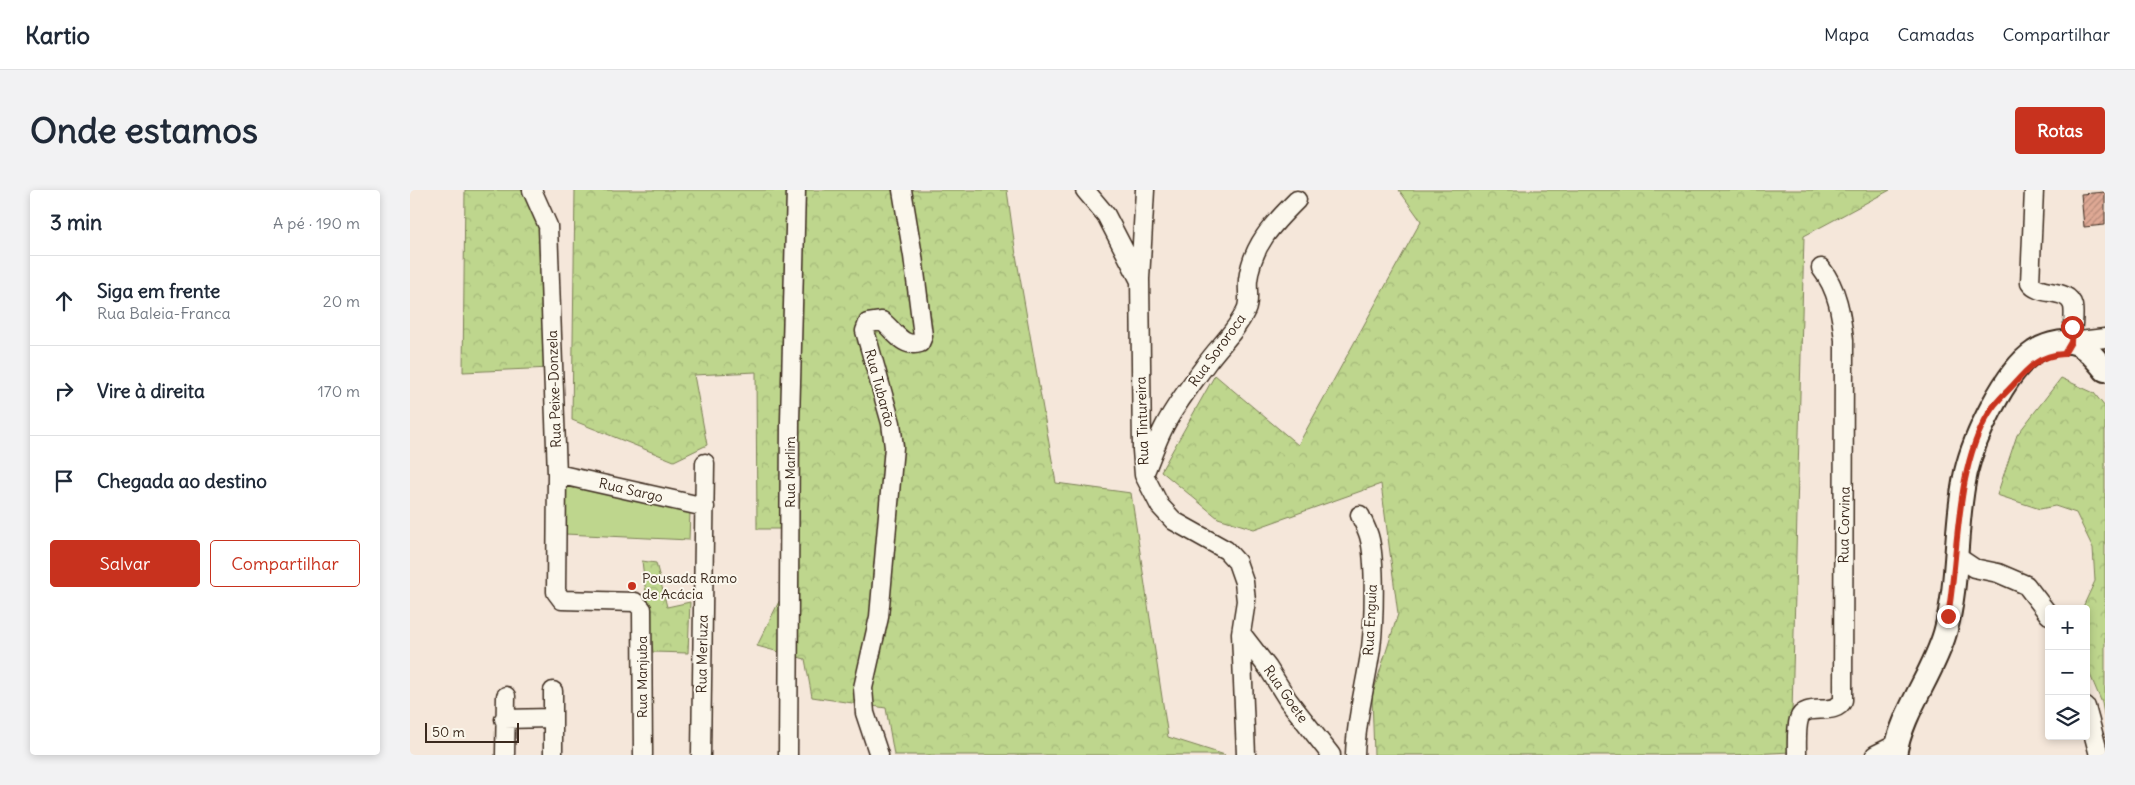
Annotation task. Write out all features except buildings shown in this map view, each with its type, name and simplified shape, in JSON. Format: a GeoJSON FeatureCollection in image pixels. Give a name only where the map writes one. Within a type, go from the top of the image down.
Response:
{"type":"FeatureCollection","features":[{"type":"Feature","properties":{"kind":"main road"},"geometry":{"type":"LineString","coordinates":[[2105,345],[2103,360],[2105,370]]}},
{"type":"Feature","properties":{"kind":"main road"},"geometry":{"type":"LineString","coordinates":[[1896,749],[1944,634],[1955,579],[1966,471],[1979,435],[1990,412],[2029,367],[2038,360],[2067,348],[2085,349],[2105,370]]}},
{"type":"Feature","properties":{"kind":"main road"},"geometry":{"type":"LineString","coordinates":[[2067,348],[2105,377]]}},
{"type":"Feature","properties":{"kind":"street","name":"Rua Peixe-Donzela"},"geometry":{"type":"LineString","coordinates":[[532,190],[548,226],[557,474],[556,592],[562,600],[635,602]]}},
{"type":"Feature","properties":{"kind":"street","name":"Rua Marlim"},"geometry":{"type":"LineString","coordinates":[[788,755],[790,421],[796,190]]}},
{"type":"Feature","properties":{"kind":"street","name":"Rua Tubarão"},"geometry":{"type":"LineString","coordinates":[[879,755],[865,713],[863,688],[879,617],[894,446],[891,423],[865,331],[868,323],[882,321],[903,342],[912,345],[920,343],[923,336],[902,190]]}},
{"type":"Feature","properties":{"kind":"street"},"geometry":{"type":"LineString","coordinates":[[1085,190],[1106,216],[1140,279]]}},
{"type":"Feature","properties":{"kind":"street","name":"Rua Tintureira"},"geometry":{"type":"LineString","coordinates":[[1145,190],[1140,279],[1144,475],[1149,488],[1160,506],[1174,521],[1226,550],[1237,562],[1244,582],[1246,601],[1241,633],[1246,755]]}},
{"type":"Feature","properties":{"kind":"street"},"geometry":{"type":"LineString","coordinates":[[2034,190],[2030,283],[2033,288],[2039,291],[2064,295],[2073,306],[2067,348],[2105,338]]}},
{"type":"Feature","properties":{"kind":"street","name":"Rua Sororoca"},"geometry":{"type":"LineString","coordinates":[[1144,475],[1163,430],[1174,410],[1209,360],[1230,335],[1247,308],[1248,281],[1258,244],[1271,226],[1297,200]]}},
{"type":"Feature","properties":{"kind":"street","name":"Rua Corvina"},"geometry":{"type":"LineString","coordinates":[[1797,755],[1799,719],[1803,714],[1809,711],[1834,709],[1840,706],[1842,700],[1844,340],[1840,311],[1834,289],[1821,268]]}},
{"type":"Feature","properties":{"kind":"street","name":"Rua Merluza"},"geometry":{"type":"LineString","coordinates":[[701,755],[705,463]]}},
{"type":"Feature","properties":{"kind":"street","name":"Rua Sargo"},"geometry":{"type":"LineString","coordinates":[[557,474],[705,507]]}},
{"type":"Feature","properties":{"kind":"street","name":"Rua Enguia"},"geometry":{"type":"LineString","coordinates":[[1355,755],[1355,730],[1371,648],[1373,624],[1372,557],[1369,537],[1360,515]]}},
{"type":"Feature","properties":{"kind":"street"},"geometry":{"type":"LineString","coordinates":[[1956,556],[1974,568],[1998,573],[2026,585],[2045,610]]}},
{"type":"Feature","properties":{"kind":"street","name":"Rua Manjuba"},"geometry":{"type":"LineString","coordinates":[[635,602],[642,609],[643,755]]}},
{"type":"Feature","properties":{"kind":"street","name":"Rua Goete"},"geometry":{"type":"LineString","coordinates":[[1241,633],[1268,668],[1288,700],[1331,755]]}},
{"type":"Feature","properties":{"kind":"street"},"geometry":{"type":"LineString","coordinates":[[553,691],[553,755]]}},
{"type":"Feature","properties":{"kind":"street"},"geometry":{"type":"LineString","coordinates":[[505,755],[504,719],[506,696]]}},
{"type":"Feature","properties":{"kind":"street"},"geometry":{"type":"LineString","coordinates":[[504,719],[552,718]]}},
{"type":"Feature","properties":{"kind":"street"},"geometry":{"type":"LineString","coordinates":[[2090,722],[2099,755]]}},
{"type":"Feature","properties":{"kind":"street"},"geometry":{"type":"LineString","coordinates":[[1875,755],[1896,749]]}},
{"type":"Feature","properties":{"kind":"green space"},"geometry":{"type":"Polygon","coordinates":[[[465,190],[524,190],[546,223],[551,368],[463,372],[465,190]]]}},
{"type":"Feature","properties":{"kind":"green space"},"geometry":{"type":"Polygon","coordinates":[[[575,190],[1007,190],[1016,255],[1056,483],[1131,493],[1168,737],[1225,755],[894,755],[886,708],[812,697],[805,659],[757,646],[796,567],[793,529],[757,529],[756,372],[694,375],[707,445],[674,461],[572,420],[575,190]]]}},
{"type":"Feature","properties":{"kind":"green space"},"geometry":{"type":"Polygon","coordinates":[[[1399,190],[1890,190],[1804,236],[1791,752],[1732,755],[1374,755],[1372,696],[1398,614],[1381,484],[1254,529],[1218,518],[1161,471],[1215,375],[1298,445],[1421,221],[1399,190]]]}},
{"type":"Feature","properties":{"kind":"green space"},"geometry":{"type":"Polygon","coordinates":[[[2061,378],[2094,393],[2105,407],[2105,720],[2102,703],[2090,674],[2090,605],[2084,605],[2095,581],[2093,548],[2076,513],[2055,506],[2040,509],[1997,495],[2017,435],[2061,378]]]}},
{"type":"Feature","properties":{"kind":"green space"},"geometry":{"type":"Polygon","coordinates":[[[564,485],[690,512],[689,540],[565,534],[564,485]]]}},
{"type":"Feature","properties":{"kind":"green space"},"geometry":{"type":"Polygon","coordinates":[[[642,561],[656,563],[667,607],[690,602],[688,653],[653,652],[642,561]]]}},
{"type":"Feature","properties":{"kind":"place","name":"Pousada Ramo de Acácia"},"geometry":{"type":"Point","coordinates":[632,586]}},
{"type":"Feature","properties":{"kind":"route"},"geometry":{"type":"LineString","coordinates":[[1948,616],[1955,579],[1966,471],[1979,435],[1990,412],[2029,367],[2051,354],[2064,354],[2071,342],[2072,327]]}}]}
